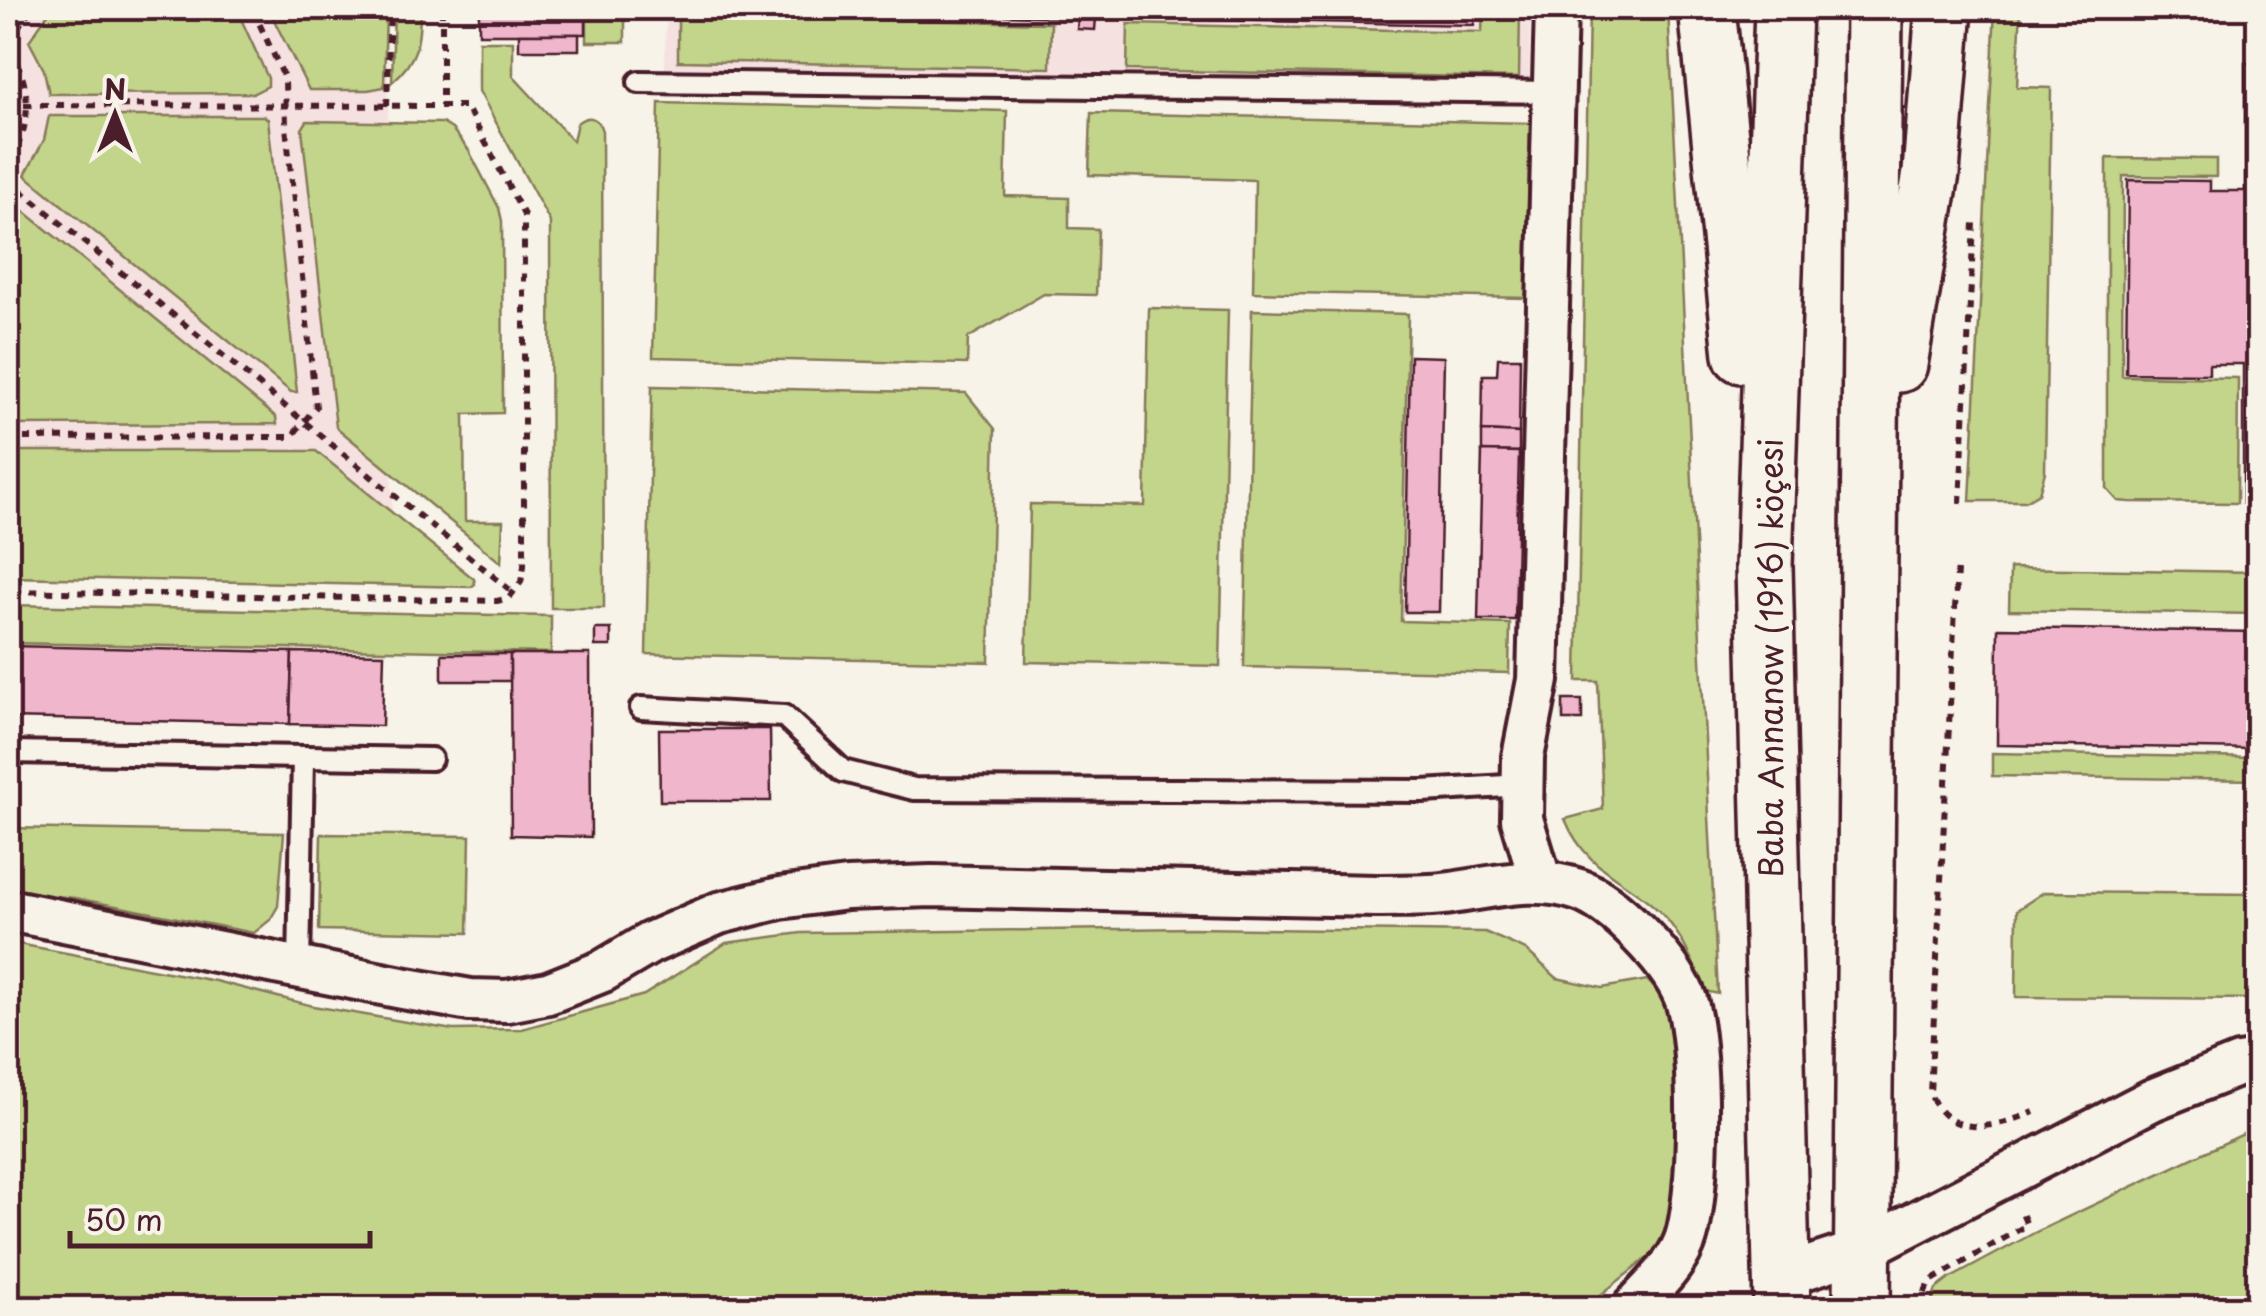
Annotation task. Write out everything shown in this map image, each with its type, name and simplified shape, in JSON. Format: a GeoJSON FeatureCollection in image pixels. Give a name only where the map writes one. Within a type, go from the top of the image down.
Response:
{"type":"FeatureCollection","features":[{"type":"Feature","properties":{"kind":"main road"},"geometry":{"type":"LineString","coordinates":[[1707,8],[1764,566]]}},
{"type":"Feature","properties":{"kind":"main road","name":"Baba Annanow (1916) köçesi"},"geometry":{"type":"LineString","coordinates":[[1782,1292],[1764,566],[1783,8]]}},
{"type":"Feature","properties":{"kind":"main road"},"geometry":{"type":"LineString","coordinates":[[1862,1308],[1874,8]]}},
{"type":"Feature","properties":{"kind":"main road"},"geometry":{"type":"LineString","coordinates":[[1871,530],[1931,173],[1944,8]]}},
{"type":"Feature","properties":{"kind":"street"},"geometry":{"type":"LineString","coordinates":[[1541,882],[1522,818],[1523,758],[1538,680],[1556,8]]}},
{"type":"Feature","properties":{"kind":"street"},"geometry":{"type":"LineString","coordinates":[[8,910],[470,1000],[506,1001],[548,993],[603,971],[650,943],[719,913],[780,898],[846,889],[931,886],[1376,896],[1448,894],[1500,884],[1541,882],[1580,890],[1611,906],[1653,950],[1684,994],[1690,1019],[1697,1094],[1692,1216],[1675,1259],[1633,1308]]}},
{"type":"Feature","properties":{"kind":"street"},"geometry":{"type":"LineString","coordinates":[[1782,1292],[2152,1100],[2258,1062]]}},
{"type":"Feature","properties":{"kind":"lane"},"geometry":{"type":"LineString","coordinates":[[640,82],[1553,92]]}},
{"type":"Feature","properties":{"kind":"lane"},"geometry":{"type":"LineString","coordinates":[[641,708],[784,716],[843,772],[914,789],[1423,791],[1523,785]]}},
{"type":"Feature","properties":{"kind":"lane"},"geometry":{"type":"LineString","coordinates":[[8,752],[431,759]]}},
{"type":"Feature","properties":{"kind":"lane"},"geometry":{"type":"LineString","coordinates":[[300,966],[302,757]]}},
{"type":"Feature","properties":{"kind":"path"},"geometry":{"type":"LineString","coordinates":[[8,162],[23,134],[28,106],[23,78],[8,46],[31,8]]}},
{"type":"Feature","properties":{"kind":"path"},"geometry":{"type":"LineString","coordinates":[[8,438],[291,438],[316,407],[285,79],[252,8]]}},
{"type":"Feature","properties":{"kind":"path"},"geometry":{"type":"LineString","coordinates":[[387,106],[390,8]]}},
{"type":"Feature","properties":{"kind":"path"},"geometry":{"type":"LineString","coordinates":[[442,8],[442,106]]}},
{"type":"Feature","properties":{"kind":"path"},"geometry":{"type":"LineString","coordinates":[[8,106],[466,106],[524,215],[524,566],[515,594]]}},
{"type":"Feature","properties":{"kind":"path"},"geometry":{"type":"LineString","coordinates":[[8,180],[515,594]]}},
{"type":"Feature","properties":{"kind":"path"},"geometry":{"type":"LineString","coordinates":[[1960,503],[1974,206]]}},
{"type":"Feature","properties":{"kind":"path"},"geometry":{"type":"LineString","coordinates":[[1956,570],[1930,1093],[1947,1119],[1964,1126],[2006,1123]]}},
{"type":"Feature","properties":{"kind":"path"},"geometry":{"type":"LineString","coordinates":[[8,591],[496,601],[515,594]]}},
{"type":"Feature","properties":{"kind":"path"},"geometry":{"type":"LineString","coordinates":[[1989,1126],[1991,1136]]}},
{"type":"Feature","properties":{"kind":"path"},"geometry":{"type":"LineString","coordinates":[[1919,1308],[1929,1282],[2027,1225],[2024,1219]]}},
{"type":"Feature","properties":{"kind":"shaded area"},"geometry":{"type":"Polygon","coordinates":[[[8,8],[387,8],[392,513],[8,510],[8,8]]]}},
{"type":"Feature","properties":{"kind":"shaded area"},"geometry":{"type":"Polygon","coordinates":[[[666,8],[1530,8],[1529,86],[665,73],[666,8]]]}},
{"type":"Feature","properties":{"kind":"green space"},"geometry":{"type":"Polygon","coordinates":[[[52,8],[236,8],[268,78],[268,86],[254,93],[49,94],[44,70],[29,41],[52,8]]]}},
{"type":"Feature","properties":{"kind":"green space"},"geometry":{"type":"Polygon","coordinates":[[[268,8],[386,8],[384,87],[309,90],[268,8]]]}},
{"type":"Feature","properties":{"kind":"green space"},"geometry":{"type":"Polygon","coordinates":[[[394,8],[420,8],[420,20],[412,58],[392,82],[394,8]]]}},
{"type":"Feature","properties":{"kind":"green space"},"geometry":{"type":"Polygon","coordinates":[[[587,8],[625,8],[625,42],[587,42],[587,8]]]}},
{"type":"Feature","properties":{"kind":"green space"},"geometry":{"type":"Polygon","coordinates":[[[1483,8],[1520,8],[1519,78],[1127,70],[1128,24],[1482,32],[1483,8]]]}},
{"type":"Feature","properties":{"kind":"green space"},"geometry":{"type":"Polygon","coordinates":[[[1589,8],[1668,8],[1718,994],[1705,991],[1685,946],[1669,922],[1642,896],[1599,866],[1575,838],[1565,819],[1603,809],[1598,681],[1577,681],[1589,8]]]}},
{"type":"Feature","properties":{"kind":"green space"},"geometry":{"type":"Polygon","coordinates":[[[1995,8],[2021,8],[2017,87],[2051,88],[2045,472],[2039,493],[2025,501],[1970,501],[1995,8]]]}},
{"type":"Feature","properties":{"kind":"green space"},"geometry":{"type":"Polygon","coordinates":[[[678,16],[1051,23],[1050,68],[678,61],[678,16]]]}},
{"type":"Feature","properties":{"kind":"green space"},"geometry":{"type":"Polygon","coordinates":[[[479,41],[513,41],[513,76],[573,141],[577,123],[585,118],[595,120],[602,131],[604,608],[551,608],[550,222],[479,91],[479,41]]]}},
{"type":"Feature","properties":{"kind":"green space"},"geometry":{"type":"Polygon","coordinates":[[[659,103],[1007,111],[1005,196],[1069,198],[1069,228],[1098,229],[1096,295],[1044,294],[968,338],[967,364],[653,357],[659,103]]]}},
{"type":"Feature","properties":{"kind":"green space"},"geometry":{"type":"Polygon","coordinates":[[[1091,113],[1530,123],[1526,298],[1253,292],[1255,180],[1089,175],[1091,113]]]}},
{"type":"Feature","properties":{"kind":"green space"},"geometry":{"type":"Polygon","coordinates":[[[49,116],[268,119],[297,392],[291,392],[25,175],[44,140],[49,116]]]}},
{"type":"Feature","properties":{"kind":"green space"},"geometry":{"type":"Polygon","coordinates":[[[307,121],[442,123],[468,149],[499,208],[503,413],[464,414],[465,521],[503,521],[501,563],[336,427],[302,129],[307,121]]]}},
{"type":"Feature","properties":{"kind":"green space"},"geometry":{"type":"Polygon","coordinates":[[[2107,158],[2216,159],[2216,177],[2123,176],[2122,376],[2238,378],[2237,503],[2118,501],[2107,489],[2107,158]]]}},
{"type":"Feature","properties":{"kind":"green space"},"geometry":{"type":"Polygon","coordinates":[[[8,198],[276,417],[277,424],[8,425],[8,198]]]}},
{"type":"Feature","properties":{"kind":"green space"},"geometry":{"type":"Polygon","coordinates":[[[1149,308],[1228,310],[1220,666],[1026,662],[1030,504],[1145,506],[1149,308]]]}},
{"type":"Feature","properties":{"kind":"green space"},"geometry":{"type":"Polygon","coordinates":[[[1252,310],[1408,314],[1401,621],[1510,624],[1509,673],[1244,667],[1252,310]]]}},
{"type":"Feature","properties":{"kind":"green space"},"geometry":{"type":"Polygon","coordinates":[[[652,386],[966,393],[995,429],[989,662],[646,654],[652,386]]]}},
{"type":"Feature","properties":{"kind":"green space"},"geometry":{"type":"Polygon","coordinates":[[[8,451],[316,451],[474,579],[475,584],[471,587],[8,577],[8,451]]]}},
{"type":"Feature","properties":{"kind":"green space"},"geometry":{"type":"Polygon","coordinates":[[[2010,568],[2258,572],[2258,614],[2009,610],[2010,568]]]}},
{"type":"Feature","properties":{"kind":"green space"},"geometry":{"type":"Polygon","coordinates":[[[8,605],[551,616],[551,653],[8,643],[8,605]]]}},
{"type":"Feature","properties":{"kind":"green space"},"geometry":{"type":"Polygon","coordinates":[[[1992,753],[2258,758],[2258,780],[1992,776],[1992,753]]]}},
{"type":"Feature","properties":{"kind":"green space"},"geometry":{"type":"Polygon","coordinates":[[[8,828],[284,833],[278,906],[270,920],[254,933],[75,898],[8,891],[8,828]]]}},
{"type":"Feature","properties":{"kind":"green space"},"geometry":{"type":"Polygon","coordinates":[[[321,834],[470,836],[468,933],[319,930],[321,834]]]}},
{"type":"Feature","properties":{"kind":"green space"},"geometry":{"type":"Polygon","coordinates":[[[2044,892],[2258,894],[2258,999],[2016,997],[2017,910],[2044,892]]]}},
{"type":"Feature","properties":{"kind":"green space"},"geometry":{"type":"Polygon","coordinates":[[[1192,928],[1485,932],[1526,950],[1557,978],[1602,988],[1647,980],[1664,997],[1675,1057],[1675,1210],[1660,1248],[1584,1308],[8,1308],[8,942],[215,981],[313,1006],[453,1030],[522,1029],[644,995],[726,943],[801,933],[1192,928]]]}},
{"type":"Feature","properties":{"kind":"green space"},"geometry":{"type":"Polygon","coordinates":[[[2258,1127],[2258,1308],[1929,1308],[1936,1289],[1949,1279],[2036,1232],[2258,1127]]]}},
{"type":"Feature","properties":{"kind":"building"},"geometry":{"type":"Polygon","coordinates":[[[479,8],[586,8],[586,34],[479,34],[479,8]]]}},
{"type":"Feature","properties":{"kind":"building"},"geometry":{"type":"Polygon","coordinates":[[[708,8],[1475,8],[1474,25],[1096,18],[1095,30],[1077,29],[1078,17],[708,8]]]}},
{"type":"Feature","properties":{"kind":"building"},"geometry":{"type":"Polygon","coordinates":[[[519,34],[579,34],[579,50],[519,50],[519,34]]]}},
{"type":"Feature","properties":{"kind":"building"},"geometry":{"type":"Polygon","coordinates":[[[2245,63],[2258,63],[2258,503],[2243,503],[2243,364],[2209,364],[2209,374],[2126,373],[2128,180],[2210,181],[2210,191],[2245,191],[2245,63]]]}},
{"type":"Feature","properties":{"kind":"building"},"geometry":{"type":"Polygon","coordinates":[[[1410,356],[1444,357],[1439,612],[1405,612],[1410,356]]]}},
{"type":"Feature","properties":{"kind":"building"},"geometry":{"type":"Polygon","coordinates":[[[1498,358],[1520,358],[1519,433],[1482,431],[1483,375],[1497,375],[1498,358]]]}},
{"type":"Feature","properties":{"kind":"building"},"geometry":{"type":"Polygon","coordinates":[[[1482,431],[1519,433],[1519,452],[1482,451],[1482,431]]]}},
{"type":"Feature","properties":{"kind":"building"},"geometry":{"type":"Polygon","coordinates":[[[1482,451],[1519,452],[1515,620],[1478,620],[1482,451]]]}},
{"type":"Feature","properties":{"kind":"building"},"geometry":{"type":"Polygon","coordinates":[[[1998,628],[2258,632],[2258,749],[1997,745],[1998,628]]]}},
{"type":"Feature","properties":{"kind":"building"},"geometry":{"type":"Polygon","coordinates":[[[595,629],[611,629],[611,646],[595,646],[595,629]]]}},
{"type":"Feature","properties":{"kind":"building"},"geometry":{"type":"Polygon","coordinates":[[[8,646],[292,652],[290,724],[8,718],[8,646]]]}},
{"type":"Feature","properties":{"kind":"building"},"geometry":{"type":"Polygon","coordinates":[[[292,652],[384,654],[382,726],[290,724],[292,652]]]}},
{"type":"Feature","properties":{"kind":"building"},"geometry":{"type":"Polygon","coordinates":[[[442,654],[510,654],[510,681],[442,681],[442,654]]]}},
{"type":"Feature","properties":{"kind":"building"},"geometry":{"type":"Polygon","coordinates":[[[510,654],[590,654],[591,837],[511,835],[510,654]]]}},
{"type":"Feature","properties":{"kind":"building"},"geometry":{"type":"Polygon","coordinates":[[[1563,700],[1582,700],[1582,720],[1563,720],[1563,700]]]}},
{"type":"Feature","properties":{"kind":"building"},"geometry":{"type":"Polygon","coordinates":[[[659,729],[770,729],[771,801],[660,801],[659,729]]]}}]}
